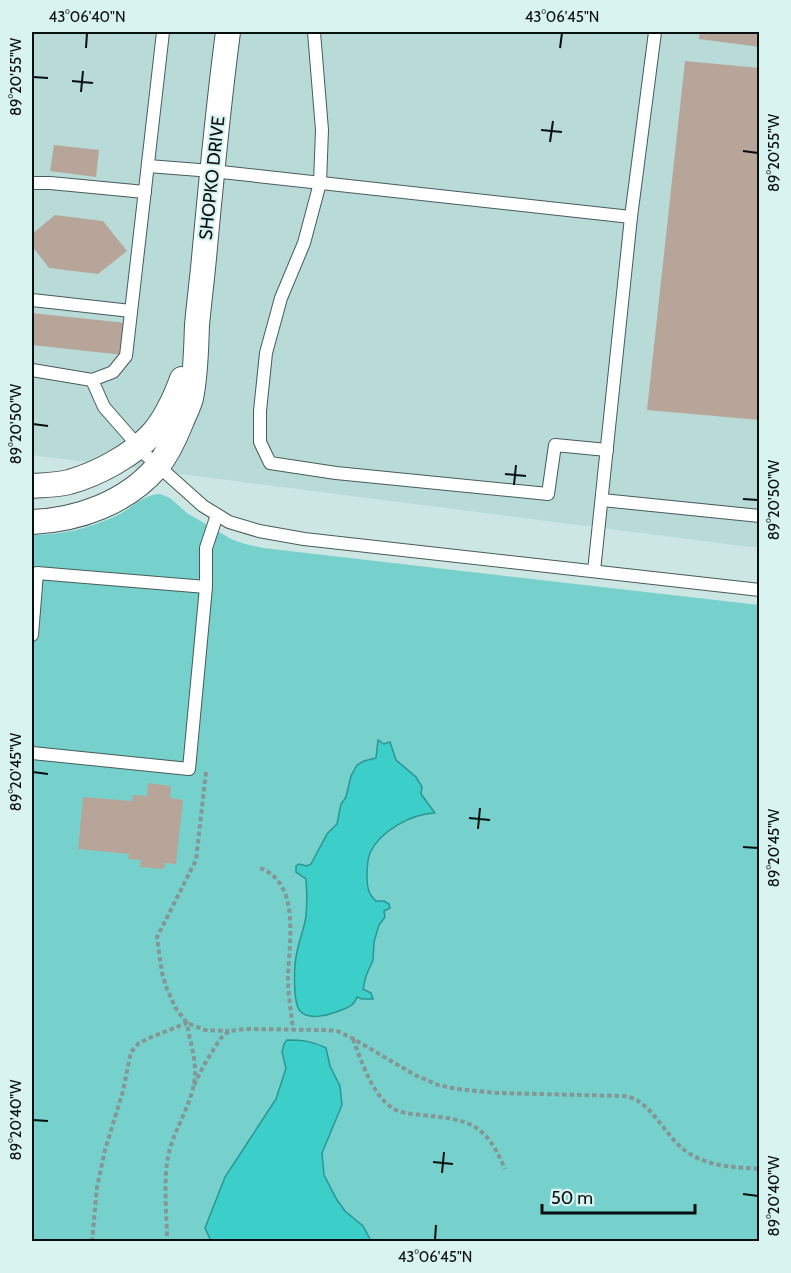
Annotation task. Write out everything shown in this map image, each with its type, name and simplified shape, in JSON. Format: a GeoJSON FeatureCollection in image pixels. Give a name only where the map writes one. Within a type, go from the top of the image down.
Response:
{"type":"FeatureCollection","features":[{"type":"Feature","properties":{"kind":"street","name":"SHOPKO DRIVE"},"geometry":{"type":"LineString","coordinates":[[32,522],[64,519],[108,504],[127,493],[158,466],[179,429],[190,400],[195,372],[197,325],[221,81],[228,32]]}},
{"type":"Feature","properties":{"kind":"street","name":"SHOPKO DRIVE"},"geometry":{"type":"LineString","coordinates":[[32,486],[69,482],[98,471],[134,451],[154,432],[175,396],[197,325]]}},
{"type":"Feature","properties":{"kind":"lane"},"geometry":{"type":"LineString","coordinates":[[32,370],[92,381],[113,372],[126,356],[163,32]]}},
{"type":"Feature","properties":{"kind":"lane"},"geometry":{"type":"LineString","coordinates":[[314,32],[322,130],[320,183],[304,243],[281,298],[266,353],[260,411],[260,442],[270,463],[336,473],[548,494],[555,445],[607,450]]}},
{"type":"Feature","properties":{"kind":"lane"},"geometry":{"type":"LineString","coordinates":[[594,571],[631,217],[655,32]]}},
{"type":"Feature","properties":{"kind":"lane"},"geometry":{"type":"LineString","coordinates":[[148,166],[631,217]]}},
{"type":"Feature","properties":{"kind":"lane"},"geometry":{"type":"LineString","coordinates":[[32,183],[145,192]]}},
{"type":"Feature","properties":{"kind":"lane"},"geometry":{"type":"LineString","coordinates":[[32,300],[131,311]]}},
{"type":"Feature","properties":{"kind":"lane"},"geometry":{"type":"LineString","coordinates":[[92,381],[104,406],[158,466],[204,506],[229,522],[259,531],[304,539],[759,590]]}},
{"type":"Feature","properties":{"kind":"lane"},"geometry":{"type":"LineString","coordinates":[[602,500],[759,516]]}},
{"type":"Feature","properties":{"kind":"lane"},"geometry":{"type":"LineString","coordinates":[[32,753],[189,769],[206,587],[206,548],[217,514]]}},
{"type":"Feature","properties":{"kind":"lane"},"geometry":{"type":"LineString","coordinates":[[32,634],[37,573],[206,587]]}},
{"type":"Feature","properties":{"kind":"path"},"geometry":{"type":"LineString","coordinates":[[167,1242],[167,1159],[190,1098],[196,1071],[187,1023],[175,1007],[162,973],[157,938],[196,860],[206,771],[190,760]]}},
{"type":"Feature","properties":{"kind":"path"},"geometry":{"type":"LineString","coordinates":[[260,868],[276,877],[283,885],[287,897],[290,914],[289,1002],[293,1029]]}},
{"type":"Feature","properties":{"kind":"path"},"geometry":{"type":"LineString","coordinates":[[92,1242],[97,1187],[131,1052],[149,1038],[187,1023],[204,1030],[337,1031],[415,1075],[438,1085],[457,1089],[497,1093],[625,1096],[637,1100],[686,1151],[702,1160],[714,1164],[759,1169]]}},
{"type":"Feature","properties":{"kind":"path"},"geometry":{"type":"LineString","coordinates":[[194,1085],[220,1040],[229,1031]]}},
{"type":"Feature","properties":{"kind":"path"},"geometry":{"type":"LineString","coordinates":[[352,1038],[375,1088],[387,1105],[400,1112],[473,1125],[485,1134],[494,1146],[505,1168]]}},
{"type":"Feature","properties":{"kind":"shaded area"},"geometry":{"type":"Polygon","coordinates":[[[32,32],[759,32],[759,548],[32,455],[32,32]]]}},
{"type":"Feature","properties":{"kind":"shaded area"},"geometry":{"type":"Polygon","coordinates":[[[160,494],[170,498],[187,513],[231,539],[263,548],[759,605],[759,1241],[32,1241],[32,535],[54,534],[97,524],[118,515],[148,497],[160,494]]]}},
{"type":"Feature","properties":{"kind":"shaded area"},"geometry":{"type":"Polygon","coordinates":[[[378,740],[384,744],[390,742],[396,760],[416,777],[422,787],[421,794],[435,813],[416,817],[397,825],[381,838],[369,856],[367,880],[370,893],[376,901],[384,901],[389,904],[390,908],[384,911],[385,917],[379,925],[374,942],[373,960],[363,989],[371,993],[373,999],[357,997],[351,1005],[342,1010],[322,1016],[308,1016],[300,1011],[295,993],[295,962],[306,916],[307,897],[306,879],[296,872],[296,866],[311,864],[327,834],[337,824],[341,804],[346,797],[351,776],[357,765],[376,758],[378,740]]]}},
{"type":"Feature","properties":{"kind":"shaded area"},"geometry":{"type":"Polygon","coordinates":[[[287,1040],[307,1041],[326,1048],[330,1066],[340,1086],[342,1105],[322,1153],[324,1175],[337,1200],[345,1211],[363,1226],[371,1241],[211,1241],[205,1228],[225,1177],[276,1099],[286,1068],[282,1052],[287,1040]]]}},
{"type":"Feature","properties":{"kind":"building"},"geometry":{"type":"Polygon","coordinates":[[[700,32],[760,32],[760,47],[699,39],[700,32]]]}},
{"type":"Feature","properties":{"kind":"building"},"geometry":{"type":"Polygon","coordinates":[[[685,61],[760,68],[760,420],[647,410],[685,61]]]}},
{"type":"Feature","properties":{"kind":"building"},"geometry":{"type":"Polygon","coordinates":[[[54,145],[99,150],[96,177],[50,171],[54,145]]]}},
{"type":"Feature","properties":{"kind":"building"},"geometry":{"type":"Polygon","coordinates":[[[55,215],[103,221],[127,251],[98,274],[49,268],[32,246],[32,234],[55,215]]]}},
{"type":"Feature","properties":{"kind":"building"},"geometry":{"type":"Polygon","coordinates":[[[32,313],[136,324],[132,356],[32,345],[32,313]]]}},
{"type":"Feature","properties":{"kind":"building"},"geometry":{"type":"Polygon","coordinates":[[[148,783],[171,786],[170,798],[183,800],[176,864],[165,863],[164,869],[140,867],[141,860],[128,859],[129,854],[78,849],[83,797],[132,801],[133,795],[147,796],[148,783]]]}}]}
